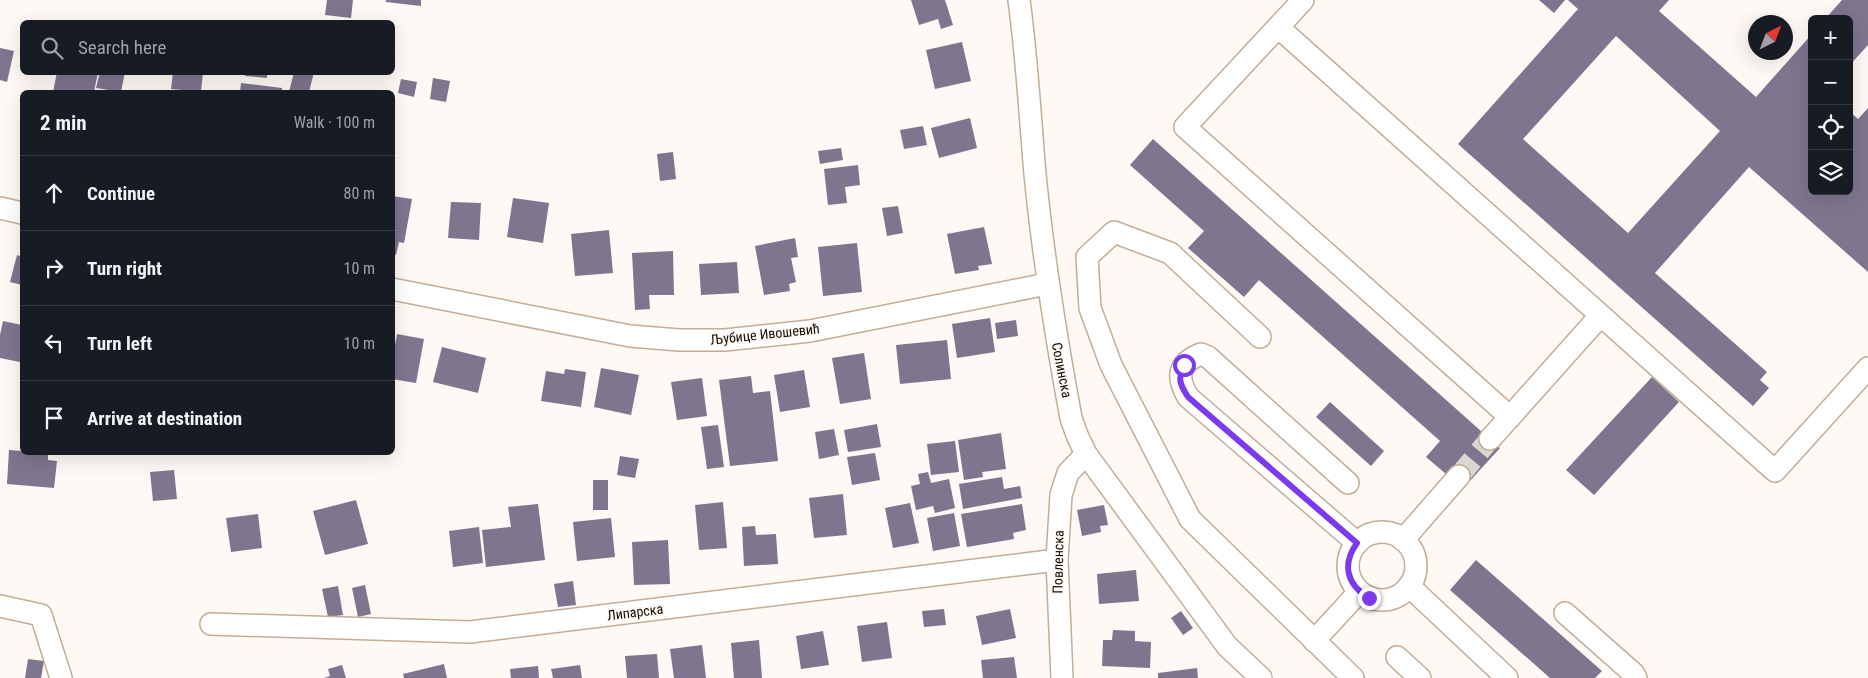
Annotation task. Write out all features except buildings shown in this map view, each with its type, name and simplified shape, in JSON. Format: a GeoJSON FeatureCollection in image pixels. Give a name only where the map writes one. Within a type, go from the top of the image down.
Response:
{"type":"FeatureCollection","features":[{"type":"Feature","properties":{"kind":"street","name":"Солинска"},"geometry":{"type":"LineString","coordinates":[[1019,0],[1025,39],[1035,174],[1047,284],[1071,418],[1077,435],[1086,454],[1227,646],[1261,678]]}},
{"type":"Feature","properties":{"kind":"street"},"geometry":{"type":"LineString","coordinates":[[1303,0],[1185,127],[1510,417]]}},
{"type":"Feature","properties":{"kind":"street"},"geometry":{"type":"LineString","coordinates":[[1278,27],[1775,471],[1868,368]]}},
{"type":"Feature","properties":{"kind":"street"},"geometry":{"type":"LineString","coordinates":[[0,208],[20,213]]}},
{"type":"Feature","properties":{"kind":"street"},"geometry":{"type":"LineString","coordinates":[[1260,337],[1170,253],[1114,232],[1087,258],[1090,308],[1111,365],[1190,519],[1353,678]]}},
{"type":"Feature","properties":{"kind":"street","name":"Љубице Ивошевић"},"geometry":{"type":"LineString","coordinates":[[395,290],[630,336],[679,340],[725,340],[810,331],[1047,284]]}},
{"type":"Feature","properties":{"kind":"street"},"geometry":{"type":"LineString","coordinates":[[1490,440],[1600,316]]}},
{"type":"Feature","properties":{"kind":"street"},"geometry":{"type":"LineString","coordinates":[[1348,483],[1208,357],[1201,354],[1191,358],[1184,365],[1179,377],[1188,397],[1357,543]]}},
{"type":"Feature","properties":{"kind":"street","name":"Повленска"},"geometry":{"type":"LineString","coordinates":[[1062,678],[1057,560],[1060,501],[1064,483],[1074,466],[1086,454]]}},
{"type":"Feature","properties":{"kind":"street"},"geometry":{"type":"LineString","coordinates":[[1403,540],[1458,476]]}},
{"type":"Feature","properties":{"kind":"street"},"geometry":{"type":"LineString","coordinates":[[1384,532],[1403,540],[1410,548],[1416,567],[1414,577],[1409,586],[1392,599],[1380,600],[1369,598],[1359,592],[1352,583],[1348,572],[1348,561],[1351,551],[1357,543],[1374,533],[1384,532]]}},
{"type":"Feature","properties":{"kind":"street","name":"Липарска"},"geometry":{"type":"LineString","coordinates":[[211,624],[470,632],[1057,560]]}},
{"type":"Feature","properties":{"kind":"street"},"geometry":{"type":"LineString","coordinates":[[1409,586],[1507,678]]}},
{"type":"Feature","properties":{"kind":"street"},"geometry":{"type":"LineString","coordinates":[[1314,641],[1359,592]]}},
{"type":"Feature","properties":{"kind":"street"},"geometry":{"type":"LineString","coordinates":[[0,606],[41,615],[61,678]]}},
{"type":"Feature","properties":{"kind":"street"},"geometry":{"type":"LineString","coordinates":[[1565,613],[1633,673],[1636,678]]}},
{"type":"Feature","properties":{"kind":"street"},"geometry":{"type":"LineString","coordinates":[[1396,657],[1420,678]]}},
{"type":"Feature","properties":{"kind":"tunnel"},"geometry":{"type":"LineString","coordinates":[[1459,476],[1490,439]]}},
{"type":"Feature","properties":{"kind":"route"},"geometry":{"type":"LineString","coordinates":[[1184,365],[1179,377],[1188,397],[1357,543],[1351,551],[1348,561],[1348,572],[1352,583],[1359,592],[1369,598]]}}]}
